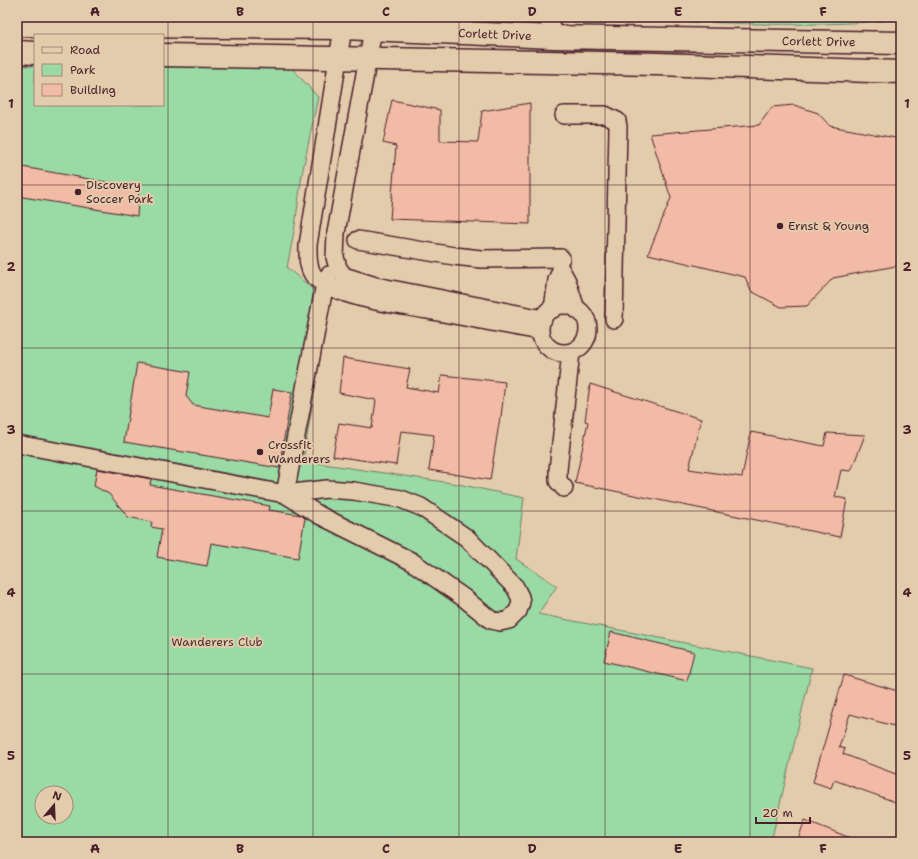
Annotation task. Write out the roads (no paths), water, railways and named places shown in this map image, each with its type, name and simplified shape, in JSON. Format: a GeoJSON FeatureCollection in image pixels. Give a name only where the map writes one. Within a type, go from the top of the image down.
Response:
{"type":"FeatureCollection","features":[{"type":"Feature","properties":{"kind":"main road","name":"Corlett Drive"},"geometry":{"type":"LineString","coordinates":[[17,25],[358,23],[551,27],[901,43]]}},
{"type":"Feature","properties":{"kind":"main road"},"geometry":{"type":"LineString","coordinates":[[17,52],[34,53]]}},
{"type":"Feature","properties":{"kind":"main road"},"geometry":{"type":"LineString","coordinates":[[164,55],[339,57],[591,64],[657,64],[901,72]]}},
{"type":"Feature","properties":{"kind":"lane"},"geometry":{"type":"LineString","coordinates":[[358,23],[339,57],[308,245],[310,268],[316,278],[335,289],[373,301],[545,319]]}},
{"type":"Feature","properties":{"kind":"lane"},"geometry":{"type":"LineString","coordinates":[[285,494],[325,283],[330,272],[336,265],[336,233],[369,58],[358,23]]}},
{"type":"Feature","properties":{"kind":"lane"},"geometry":{"type":"LineString","coordinates":[[564,115],[605,115],[617,121],[614,319]]}},
{"type":"Feature","properties":{"kind":"lane"},"geometry":{"type":"LineString","coordinates":[[358,240],[481,259],[561,258]]}},
{"type":"Feature","properties":{"kind":"lane"},"geometry":{"type":"LineString","coordinates":[[335,257],[338,268],[344,276],[376,286],[545,319]]}},
{"type":"Feature","properties":{"kind":"lane"},"geometry":{"type":"LineString","coordinates":[[545,319],[557,307],[567,306],[576,309],[584,315],[588,330],[585,341],[577,349],[571,352],[559,352],[548,347],[542,337],[545,319],[561,270],[567,281],[576,309]]}},
{"type":"Feature","properties":{"kind":"lane"},"geometry":{"type":"LineString","coordinates":[[564,488],[558,481],[558,470],[571,352]]}},
{"type":"Feature","properties":{"kind":"lane"},"geometry":{"type":"LineString","coordinates":[[17,444],[285,494],[327,489],[354,491],[401,499],[421,507],[467,538],[515,587],[521,602],[518,611],[509,620],[500,622],[491,620],[464,598],[411,561],[320,515],[285,494]]}},
{"type":"Feature","properties":{"kind":"place","name":"Discovery Soccer Park"},"geometry":{"type":"Point","coordinates":[78,192]}},
{"type":"Feature","properties":{"kind":"place","name":"Ernst & Young"},"geometry":{"type":"Point","coordinates":[780,226]}},
{"type":"Feature","properties":{"kind":"place","name":"Crossfit Wanderers"},"geometry":{"type":"Point","coordinates":[260,452]}},
{"type":"Feature","properties":{"kind":"park label","name":"Wanderers Club"},"geometry":{"type":"Point","coordinates":[217,642]}}]}
